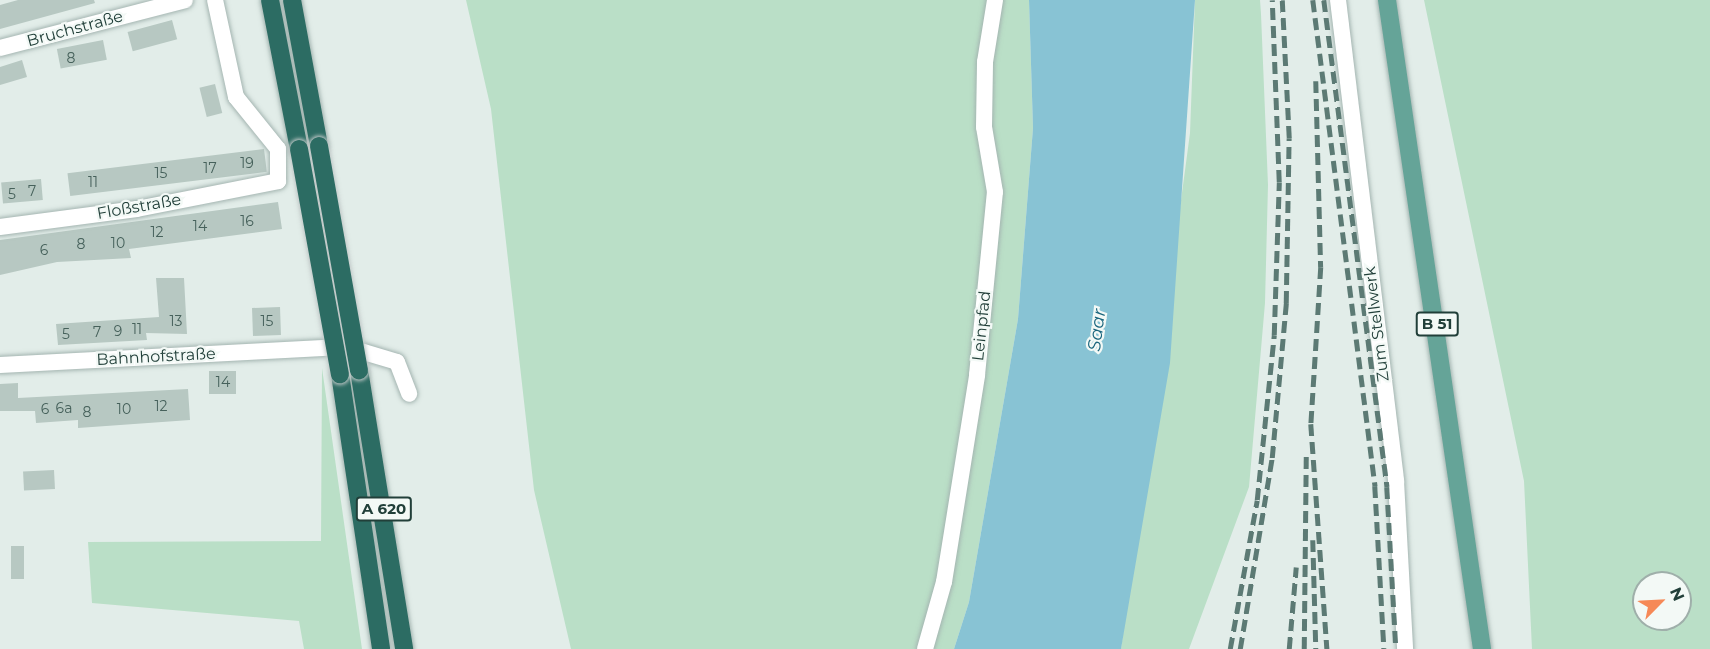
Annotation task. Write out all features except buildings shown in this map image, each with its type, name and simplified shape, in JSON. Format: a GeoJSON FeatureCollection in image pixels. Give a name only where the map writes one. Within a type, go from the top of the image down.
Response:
{"type":"FeatureCollection","features":[{"type":"Feature","properties":{"kind":"highway","name":"A 620"},"geometry":{"type":"LineString","coordinates":[[270,0],[340,374],[381,649]]}},
{"type":"Feature","properties":{"kind":"highway","name":"A 620"},"geometry":{"type":"LineString","coordinates":[[292,0],[359,370],[404,649]]}},
{"type":"Feature","properties":{"kind":"main road","name":"B 51"},"geometry":{"type":"LineString","coordinates":[[1388,0],[1482,649]]}},
{"type":"Feature","properties":{"kind":"street","name":"Bruchstraße"},"geometry":{"type":"LineString","coordinates":[[0,48],[185,0]]}},
{"type":"Feature","properties":{"kind":"street","name":"Floßstraße"},"geometry":{"type":"LineString","coordinates":[[0,227],[137,208],[278,181],[278,149],[237,97],[215,0]]}},
{"type":"Feature","properties":{"kind":"street","name":"Leinpfad"},"geometry":{"type":"LineString","coordinates":[[925,649],[944,582],[977,375],[995,192],[984,127],[985,62],[995,0]]}},
{"type":"Feature","properties":{"kind":"street","name":"Zum Stellwerk"},"geometry":{"type":"LineString","coordinates":[[1338,0],[1396,481],[1405,649]]}},
{"type":"Feature","properties":{"kind":"street"},"geometry":{"type":"LineString","coordinates":[[315,180],[347,347]]}},
{"type":"Feature","properties":{"kind":"street","name":"Bahnhofstraße"},"geometry":{"type":"LineString","coordinates":[[0,364],[347,347],[397,362],[409,394]]}},
{"type":"Feature","properties":{"kind":"green space"},"geometry":{"type":"Polygon","coordinates":[[[466,0],[1029,0],[1033,128],[1018,319],[969,602],[954,649],[571,649],[534,490],[491,109],[466,0]]]}},
{"type":"Feature","properties":{"kind":"green space"},"geometry":{"type":"Polygon","coordinates":[[[1195,0],[1260,0],[1268,185],[1265,303],[1249,487],[1189,649],[1121,649],[1190,133],[1195,0]]]}},
{"type":"Feature","properties":{"kind":"green space"},"geometry":{"type":"Polygon","coordinates":[[[1424,0],[1710,0],[1710,649],[1532,649],[1524,481],[1424,0]]]}},
{"type":"Feature","properties":{"kind":"green space"},"geometry":{"type":"Polygon","coordinates":[[[322,368],[362,649],[304,649],[299,621],[92,603],[88,542],[321,541],[322,368]]]}},
{"type":"Feature","properties":{"kind":"water","name":"Saar"},"geometry":{"type":"Polygon","coordinates":[[[1029,0],[1195,0],[1170,363],[1121,649],[954,649],[969,602],[1018,319],[1033,128],[1029,0]]]}},
{"type":"Feature","properties":{"kind":"railway"},"geometry":{"type":"LineString","coordinates":[[1230,649],[1257,500],[1274,335],[1279,182],[1272,0]]}},
{"type":"Feature","properties":{"kind":"railway"},"geometry":{"type":"LineString","coordinates":[[1240,649],[1272,458],[1286,303],[1289,138],[1282,0]]}},
{"type":"Feature","properties":{"kind":"railway"},"geometry":{"type":"LineString","coordinates":[[1313,0],[1375,486],[1384,649]]}},
{"type":"Feature","properties":{"kind":"railway"},"geometry":{"type":"LineString","coordinates":[[1324,0],[1387,487],[1396,649]]}},
{"type":"Feature","properties":{"kind":"railway"},"geometry":{"type":"LineString","coordinates":[[1316,81],[1321,267],[1311,424],[1327,649]]}},
{"type":"Feature","properties":{"kind":"railway"},"geometry":{"type":"LineString","coordinates":[[1304,649],[1306,454]]}},
{"type":"Feature","properties":{"kind":"railway"},"geometry":{"type":"LineString","coordinates":[[1313,540],[1316,649]]}},
{"type":"Feature","properties":{"kind":"railway"},"geometry":{"type":"LineString","coordinates":[[1289,649],[1296,567]]}}]}
